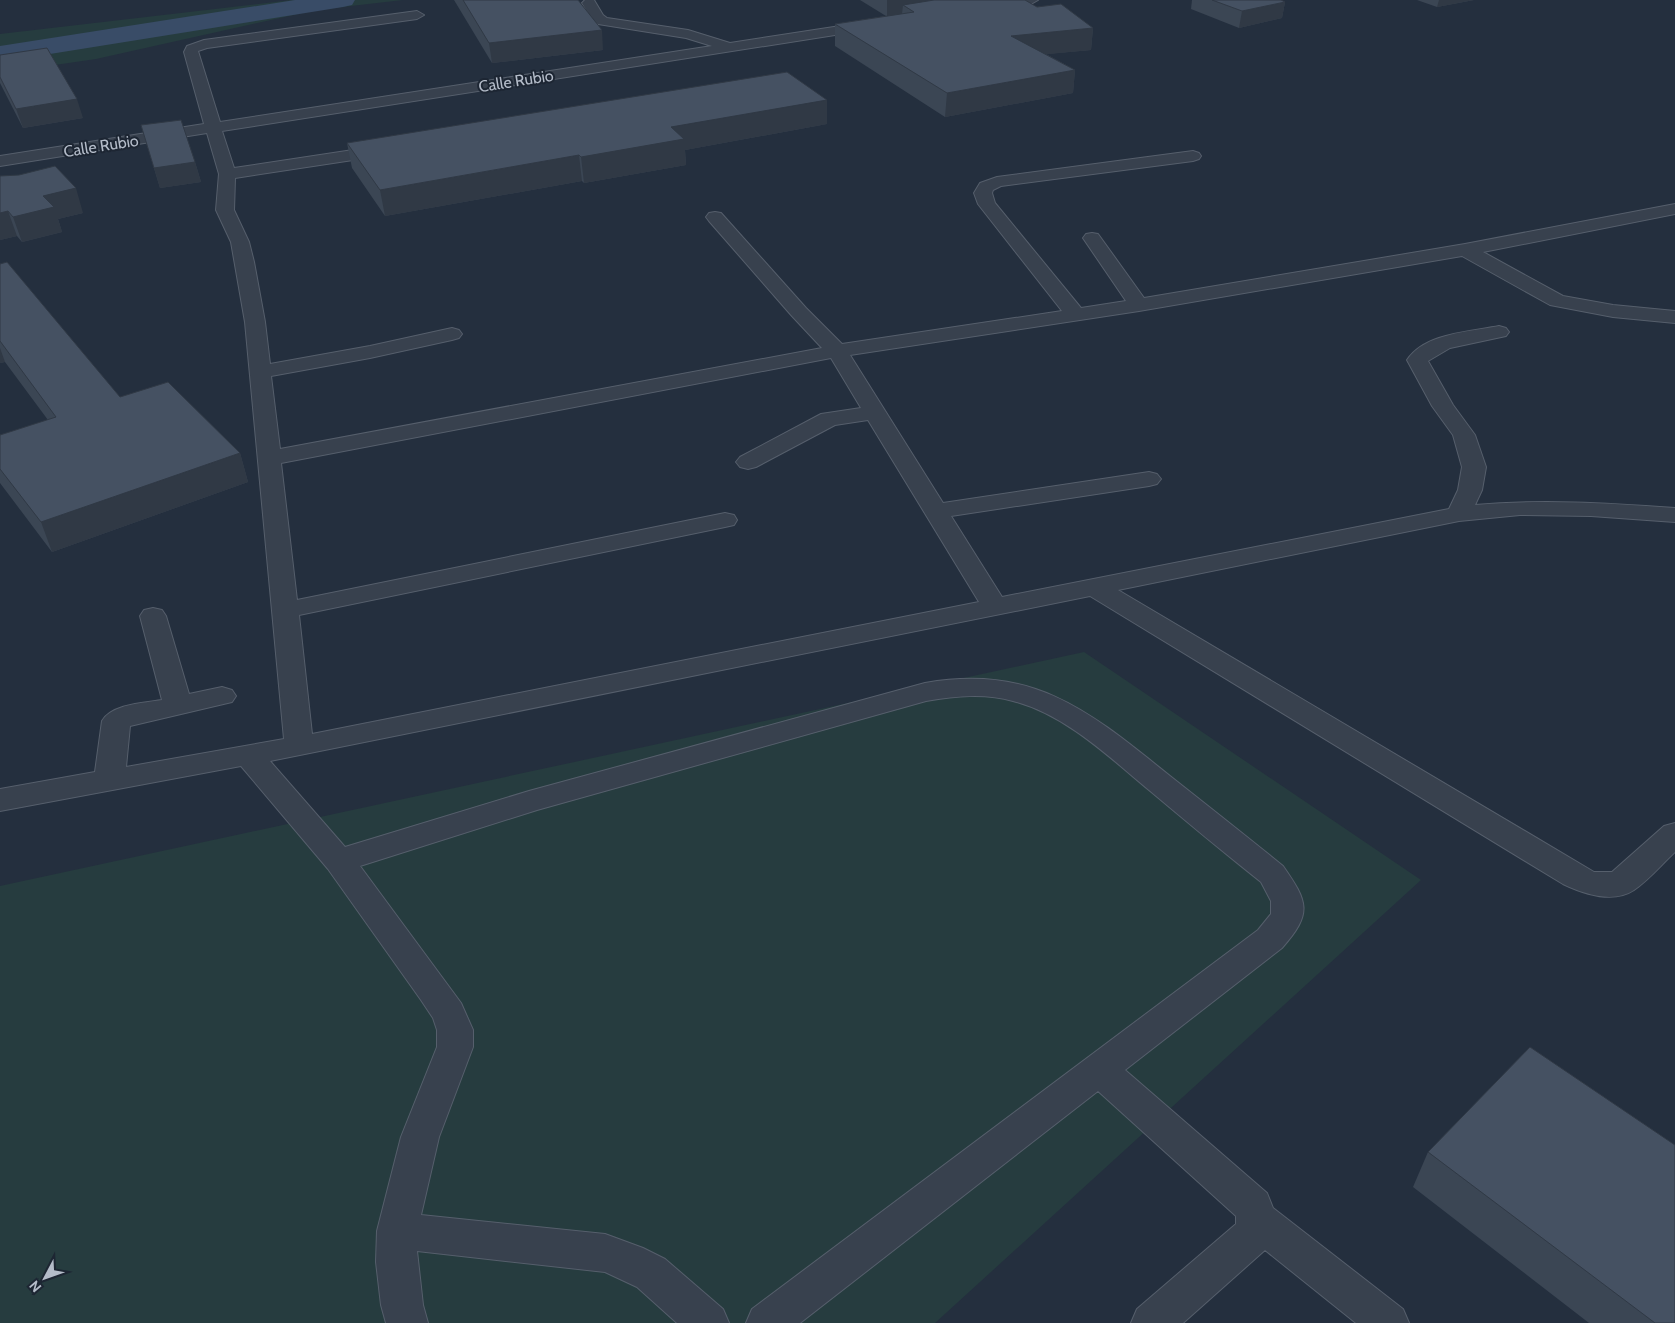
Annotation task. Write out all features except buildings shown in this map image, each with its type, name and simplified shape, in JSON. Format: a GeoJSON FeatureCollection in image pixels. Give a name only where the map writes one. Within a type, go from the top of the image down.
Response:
{"type":"FeatureCollection","features":[{"type":"Feature","properties":{"kind":"street"},"geometry":{"type":"LineString","coordinates":[[977,8],[1031,0]]}},
{"type":"Feature","properties":{"kind":"street"},"geometry":{"type":"LineString","coordinates":[[589,3],[598,18],[603,21],[688,34],[730,47]]}},
{"type":"Feature","properties":{"kind":"street"},"geometry":{"type":"LineString","coordinates":[[299,746],[255,322],[246,262],[240,242],[225,210],[227,174],[191,52],[192,49],[204,44],[417,15]]}},
{"type":"Feature","properties":{"kind":"street","name":"Calle Rubio"},"geometry":{"type":"LineString","coordinates":[[0,161],[888,22]]}},
{"type":"Feature","properties":{"kind":"street"},"geometry":{"type":"LineString","coordinates":[[227,174],[402,148]]}},
{"type":"Feature","properties":{"kind":"street"},"geometry":{"type":"LineString","coordinates":[[1075,314],[987,204],[983,192],[986,187],[997,182],[1055,173],[1192,156]]}},
{"type":"Feature","properties":{"kind":"street"},"geometry":{"type":"LineString","coordinates":[[268,458],[837,351],[1139,305],[1465,250],[1675,208]]}},
{"type":"Feature","properties":{"kind":"street"},"geometry":{"type":"LineString","coordinates":[[715,217],[799,312],[837,351],[995,607]]}},
{"type":"Feature","properties":{"kind":"street"},"geometry":{"type":"LineString","coordinates":[[1092,238],[1139,305]]}},
{"type":"Feature","properties":{"kind":"street"},"geometry":{"type":"LineString","coordinates":[[1465,250],[1557,301],[1613,311],[1675,317]]}},
{"type":"Feature","properties":{"kind":"street"},"geometry":{"type":"LineString","coordinates":[[1459,514],[1470,490],[1474,467],[1464,435],[1443,406],[1417,360],[1422,352],[1436,346],[1499,332]]}},
{"type":"Feature","properties":{"kind":"street"},"geometry":{"type":"LineString","coordinates":[[260,372],[370,352],[452,334]]}},
{"type":"Feature","properties":{"kind":"street"},"geometry":{"type":"LineString","coordinates":[[748,462],[829,419],[875,412]]}},
{"type":"Feature","properties":{"kind":"street"},"geometry":{"type":"LineString","coordinates":[[936,511],[1149,479]]}},
{"type":"Feature","properties":{"kind":"street"},"geometry":{"type":"LineString","coordinates":[[0,800],[299,746],[1459,514],[1520,508],[1675,515]]}},
{"type":"Feature","properties":{"kind":"street"},"geometry":{"type":"LineString","coordinates":[[285,610],[726,520]]}},
{"type":"Feature","properties":{"kind":"street"},"geometry":{"type":"LineString","coordinates":[[1094,587],[1566,871],[1590,883],[1608,885],[1622,882],[1675,834]]}},
{"type":"Feature","properties":{"kind":"street"},"geometry":{"type":"LineString","coordinates":[[153,616],[178,705]]}},
{"type":"Feature","properties":{"kind":"street"},"geometry":{"type":"LineString","coordinates":[[339,861],[529,802],[925,692],[950,687],[976,687],[1019,693],[1040,700],[1100,735],[1272,874],[1285,893],[1290,910],[1284,924],[1270,939],[767,1323]]}},
{"type":"Feature","properties":{"kind":"street"},"geometry":{"type":"LineString","coordinates":[[109,781],[116,721],[129,716],[222,696]]}},
{"type":"Feature","properties":{"kind":"street"},"geometry":{"type":"LineString","coordinates":[[248,755],[339,861],[434,990],[449,1013],[455,1030],[455,1047],[420,1137],[397,1231],[396,1262],[402,1305],[408,1323]]}},
{"type":"Feature","properties":{"kind":"street"},"geometry":{"type":"LineString","coordinates":[[1099,1069],[1253,1206],[1258,1218],[1388,1323]]}},
{"type":"Feature","properties":{"kind":"street"},"geometry":{"type":"LineString","coordinates":[[1152,1323],[1255,1232],[1258,1218]]}},
{"type":"Feature","properties":{"kind":"street"},"geometry":{"type":"LineString","coordinates":[[397,1231],[605,1253],[629,1261],[651,1273],[708,1323]]}},
{"type":"Feature","properties":{"kind":"green space"},"geometry":{"type":"Polygon","coordinates":[[[292,0],[403,0],[316,10],[96,59],[0,73],[0,34],[292,0]]]}},
{"type":"Feature","properties":{"kind":"green space"},"geometry":{"type":"Polygon","coordinates":[[[1084,652],[1421,880],[935,1323],[0,1323],[0,886],[1084,652]]]}},
{"type":"Feature","properties":{"kind":"waterway"},"geometry":{"type":"LineString","coordinates":[[0,54],[343,0]]}}]}
